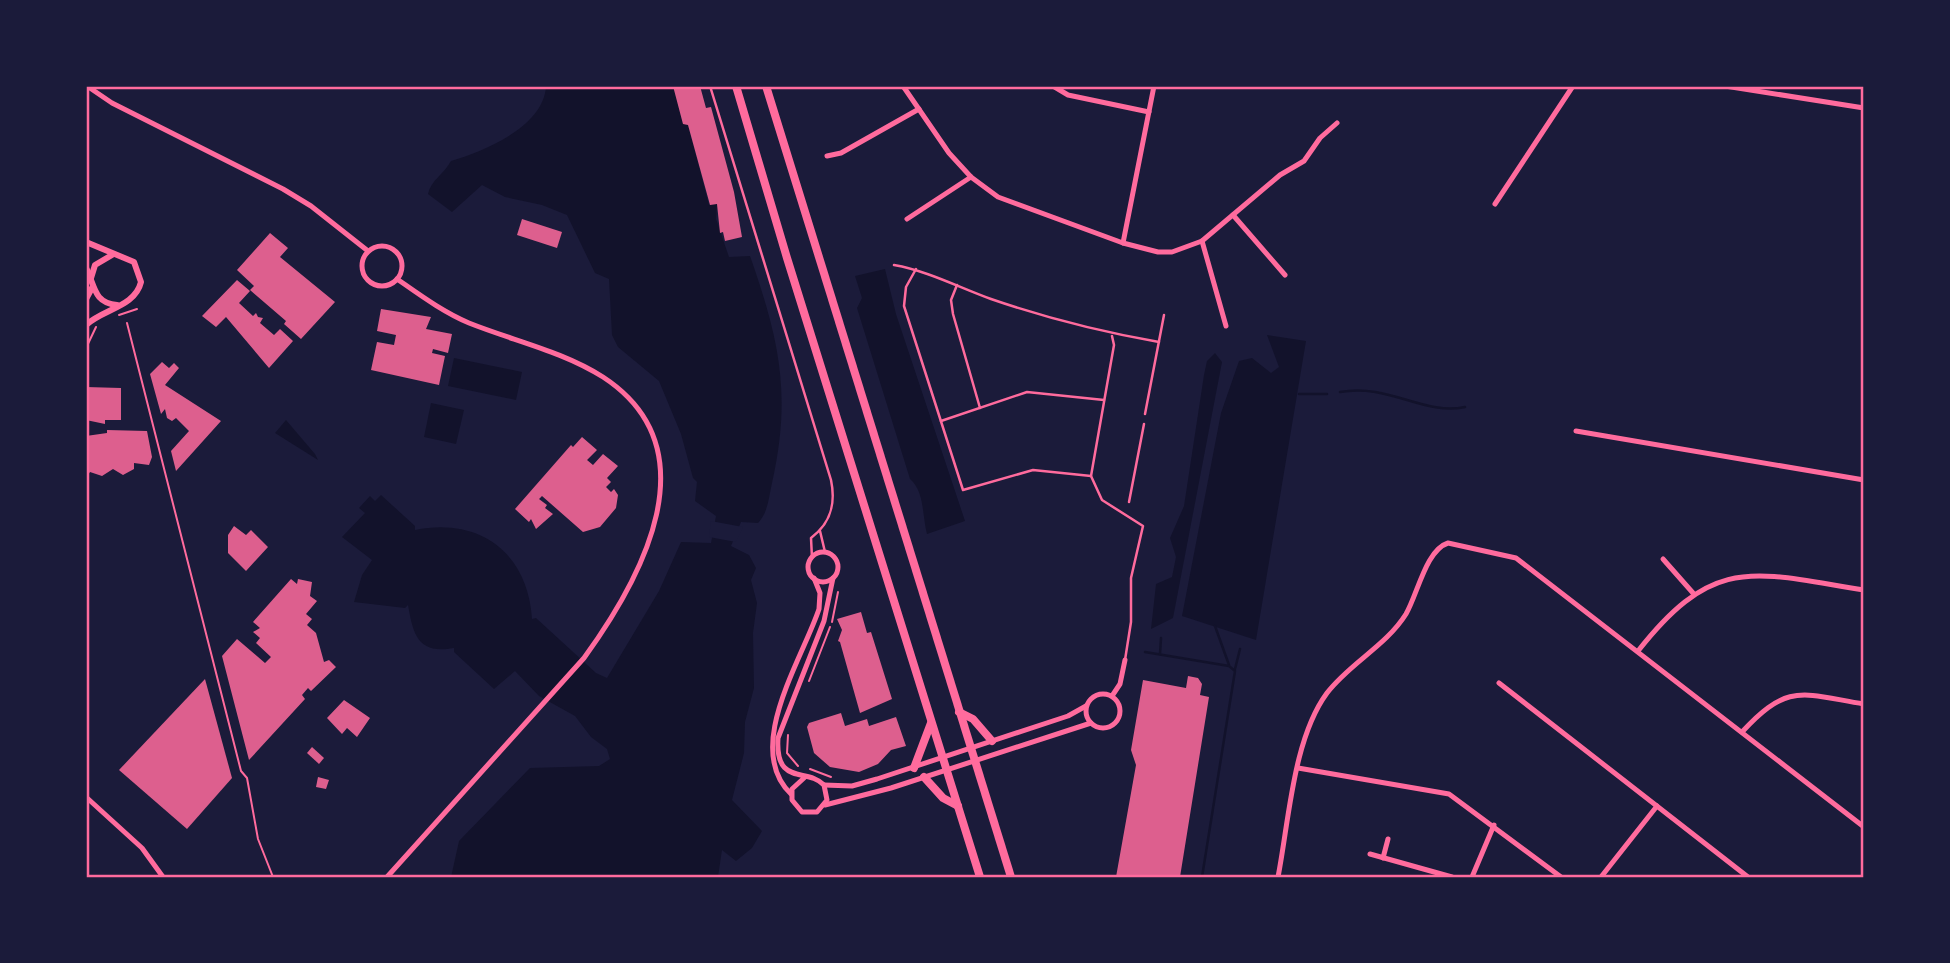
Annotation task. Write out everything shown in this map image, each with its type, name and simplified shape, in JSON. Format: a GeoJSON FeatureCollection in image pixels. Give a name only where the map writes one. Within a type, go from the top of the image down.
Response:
{"type":"FeatureCollection","features":[{"type":"Feature","properties":{"kind":"main road"},"geometry":{"type":"LineString","coordinates":[[736,86],[980,877]]}},
{"type":"Feature","properties":{"kind":"main road"},"geometry":{"type":"LineString","coordinates":[[766,86],[1011,877]]}},
{"type":"Feature","properties":{"kind":"main road"},"geometry":{"type":"LineString","coordinates":[[960,712],[973,719],[992,741]]}},
{"type":"Feature","properties":{"kind":"main road"},"geometry":{"type":"LineString","coordinates":[[914,768],[931,723]]}},
{"type":"Feature","properties":{"kind":"main road"},"geometry":{"type":"LineString","coordinates":[[924,778],[943,799],[958,806]]}},
{"type":"Feature","properties":{"kind":"street"},"geometry":{"type":"LineString","coordinates":[[87,86],[112,103],[283,189],[311,206],[369,251]]}},
{"type":"Feature","properties":{"kind":"street"},"geometry":{"type":"LineString","coordinates":[[903,86],[949,153],[971,177],[1017,206],[1146,250],[1172,252],[1202,241],[1280,175],[1304,161],[1320,138],[1337,123]]}},
{"type":"Feature","properties":{"kind":"street"},"geometry":{"type":"LineString","coordinates":[[1053,86],[1068,95],[1149,112]]}},
{"type":"Feature","properties":{"kind":"street"},"geometry":{"type":"LineString","coordinates":[[1123,243],[1154,86]]}},
{"type":"Feature","properties":{"kind":"street"},"geometry":{"type":"LineString","coordinates":[[1494,204],[1573,86]]}},
{"type":"Feature","properties":{"kind":"street"},"geometry":{"type":"LineString","coordinates":[[1725,86],[1864,108]]}},
{"type":"Feature","properties":{"kind":"street"},"geometry":{"type":"LineString","coordinates":[[827,156],[841,153],[919,109]]}},
{"type":"Feature","properties":{"kind":"street"},"geometry":{"type":"LineString","coordinates":[[907,219],[971,177]]}},
{"type":"Feature","properties":{"kind":"street"},"geometry":{"type":"LineString","coordinates":[[1233,215],[1284,275]]}},
{"type":"Feature","properties":{"kind":"street"},"geometry":{"type":"LineString","coordinates":[[1202,241],[1226,326]]}},
{"type":"Feature","properties":{"kind":"street"},"geometry":{"type":"LineString","coordinates":[[86,242],[113,255],[130,259],[141,275],[135,296],[98,314],[86,325]]}},
{"type":"Feature","properties":{"kind":"street"},"geometry":{"type":"LineString","coordinates":[[386,246],[398,254],[402,266],[397,279],[380,285],[368,279],[362,263],[369,251],[386,246]]}},
{"type":"Feature","properties":{"kind":"street"},"geometry":{"type":"LineString","coordinates":[[91,278],[95,265],[113,255]]}},
{"type":"Feature","properties":{"kind":"street"},"geometry":{"type":"LineString","coordinates":[[86,268],[92,288],[99,299],[117,305]]}},
{"type":"Feature","properties":{"kind":"street"},"geometry":{"type":"LineString","coordinates":[[387,877],[584,658],[599,637],[656,527],[663,485],[651,433],[625,394],[603,377],[556,354],[457,317],[397,279]]}},
{"type":"Feature","properties":{"kind":"street"},"geometry":{"type":"LineString","coordinates":[[86,299],[92,288]]}},
{"type":"Feature","properties":{"kind":"street"},"geometry":{"type":"LineString","coordinates":[[1576,431],[1864,480]]}},
{"type":"Feature","properties":{"kind":"street"},"geometry":{"type":"LineString","coordinates":[[1278,877],[1298,768],[1309,727],[1327,693],[1381,643],[1405,615],[1433,552],[1441,545],[1475,548],[1516,558],[1864,827]]}},
{"type":"Feature","properties":{"kind":"street"},"geometry":{"type":"LineString","coordinates":[[825,552],[837,560],[838,570],[833,578],[824,621],[778,738],[779,755],[785,766],[804,778],[815,779],[824,785],[852,786],[943,759],[1068,716],[1086,706],[1096,695],[1112,696],[1119,705],[1118,720],[1106,728],[1091,723],[924,778],[825,805],[812,813],[802,812],[794,805],[773,761],[771,736],[819,609],[820,593],[808,566],[811,558],[825,552]]}},
{"type":"Feature","properties":{"kind":"street"},"geometry":{"type":"LineString","coordinates":[[1663,559],[1693,593]]}},
{"type":"Feature","properties":{"kind":"street"},"geometry":{"type":"LineString","coordinates":[[1638,650],[1673,609],[1693,593],[1715,583],[1758,575],[1864,590]]}},
{"type":"Feature","properties":{"kind":"street"},"geometry":{"type":"LineString","coordinates":[[814,578],[824,581],[833,578]]}},
{"type":"Feature","properties":{"kind":"street"},"geometry":{"type":"LineString","coordinates":[[1112,696],[1120,684],[1125,660]]}},
{"type":"Feature","properties":{"kind":"street"},"geometry":{"type":"LineString","coordinates":[[1499,683],[1748,877]]}},
{"type":"Feature","properties":{"kind":"street"},"geometry":{"type":"LineString","coordinates":[[1742,732],[1765,708],[1793,695],[1864,704]]}},
{"type":"Feature","properties":{"kind":"street"},"geometry":{"type":"LineString","coordinates":[[1086,706],[1091,723]]}},
{"type":"Feature","properties":{"kind":"street"},"geometry":{"type":"LineString","coordinates":[[1298,768],[1449,794],[1561,877]]}},
{"type":"Feature","properties":{"kind":"street"},"geometry":{"type":"LineString","coordinates":[[791,794],[795,784],[804,778]]}},
{"type":"Feature","properties":{"kind":"street"},"geometry":{"type":"LineString","coordinates":[[824,785],[828,795],[825,805]]}},
{"type":"Feature","properties":{"kind":"street"},"geometry":{"type":"LineString","coordinates":[[86,797],[142,848],[163,877]]}},
{"type":"Feature","properties":{"kind":"street"},"geometry":{"type":"LineString","coordinates":[[1601,877],[1657,806]]}},
{"type":"Feature","properties":{"kind":"street"},"geometry":{"type":"LineString","coordinates":[[1472,877],[1494,825]]}},
{"type":"Feature","properties":{"kind":"street"},"geometry":{"type":"LineString","coordinates":[[1383,858],[1388,839]]}},
{"type":"Feature","properties":{"kind":"street"},"geometry":{"type":"LineString","coordinates":[[1370,854],[1452,877]]}},
{"type":"Feature","properties":{"kind":"lane"},"geometry":{"type":"LineString","coordinates":[[710,86],[831,480],[833,501],[827,522],[811,538],[811,558]]}},
{"type":"Feature","properties":{"kind":"lane"},"geometry":{"type":"LineString","coordinates":[[894,265],[916,269],[1112,336],[1158,342]]}},
{"type":"Feature","properties":{"kind":"lane"},"geometry":{"type":"LineString","coordinates":[[916,269],[906,287],[904,306],[962,490],[1033,470],[1091,476]]}},
{"type":"Feature","properties":{"kind":"lane"},"geometry":{"type":"LineString","coordinates":[[957,285],[951,300],[953,314],[980,408]]}},
{"type":"Feature","properties":{"kind":"lane"},"geometry":{"type":"LineString","coordinates":[[1145,414],[1164,315]]}},
{"type":"Feature","properties":{"kind":"lane"},"geometry":{"type":"LineString","coordinates":[[1112,336],[1114,342],[1091,476],[1101,500],[1143,526],[1131,578],[1131,622],[1125,660]]}},
{"type":"Feature","properties":{"kind":"lane"},"geometry":{"type":"LineString","coordinates":[[940,421],[1033,391],[1104,400]]}},
{"type":"Feature","properties":{"kind":"lane"},"geometry":{"type":"LineString","coordinates":[[1129,502],[1144,424]]}},
{"type":"Feature","properties":{"kind":"lane"},"geometry":{"type":"LineString","coordinates":[[820,531],[825,552]]}},
{"type":"Feature","properties":{"kind":"path"},"geometry":{"type":"LineString","coordinates":[[115,316],[137,309]]}},
{"type":"Feature","properties":{"kind":"path"},"geometry":{"type":"LineString","coordinates":[[86,348],[99,323]]}},
{"type":"Feature","properties":{"kind":"path"},"geometry":{"type":"LineString","coordinates":[[127,323],[241,771],[247,778],[255,827],[273,877]]}},
{"type":"Feature","properties":{"kind":"path"},"geometry":{"type":"LineString","coordinates":[[807,685],[829,632],[838,592]]}},
{"type":"Feature","properties":{"kind":"path"},"geometry":{"type":"LineString","coordinates":[[789,730],[787,753],[793,762],[832,778]]}},
{"type":"Feature","properties":{"kind":"shaded area"},"geometry":{"type":"Polygon","coordinates":[[[546,86],[673,86],[683,124],[688,125],[709,205],[717,204],[716,219],[729,257],[750,256],[775,341],[781,422],[769,499],[758,523],[741,522],[731,546],[749,555],[756,568],[751,580],[757,603],[753,633],[754,688],[745,722],[744,753],[732,800],[762,831],[752,848],[736,861],[722,850],[718,877],[451,877],[459,841],[530,768],[599,766],[610,759],[607,749],[591,737],[575,716],[539,696],[515,671],[494,689],[454,652],[454,648],[432,648],[425,645],[415,633],[408,605],[405,608],[354,602],[362,575],[372,560],[342,537],[365,513],[359,508],[370,496],[375,501],[381,495],[415,526],[415,530],[439,527],[460,529],[480,535],[496,545],[510,558],[521,575],[532,619],[536,618],[596,673],[607,678],[659,591],[681,542],[711,543],[716,516],[695,501],[697,482],[693,478],[681,434],[659,381],[618,347],[612,335],[609,279],[595,273],[567,215],[542,205],[505,197],[482,185],[452,212],[428,194],[451,161],[495,144],[524,125],[543,101],[546,86]]]}},
{"type":"Feature","properties":{"kind":"shaded area"},"geometry":{"type":"Polygon","coordinates":[[[885,269],[896,314],[965,521],[927,534],[921,497],[910,479],[857,308],[862,298],[855,276],[885,269]]]}},
{"type":"Feature","properties":{"kind":"shaded area"},"geometry":{"type":"Polygon","coordinates":[[[1267,335],[1306,341],[1256,640],[1182,616],[1221,413],[1239,361],[1252,358],[1271,373],[1279,367],[1267,335]]]}},
{"type":"Feature","properties":{"kind":"shaded area"},"geometry":{"type":"Polygon","coordinates":[[[1215,353],[1222,362],[1173,618],[1151,629],[1156,584],[1172,577],[1176,557],[1170,538],[1184,506],[1204,375],[1207,361],[1215,353]]]}},
{"type":"Feature","properties":{"kind":"shaded area"},"geometry":{"type":"Polygon","coordinates":[[[454,358],[522,372],[516,400],[448,386],[454,358]]]}},
{"type":"Feature","properties":{"kind":"shaded area"},"geometry":{"type":"Polygon","coordinates":[[[431,403],[464,410],[456,444],[424,437],[431,403]]]}},
{"type":"Feature","properties":{"kind":"shaded area"},"geometry":{"type":"Polygon","coordinates":[[[286,420],[315,454],[318,460],[275,433],[286,420]]]}},
{"type":"Feature","properties":{"kind":"pier"},"geometry":{"type":"Polygon","coordinates":[[[711,521],[743,527],[736,542],[709,537],[711,521]]]}},
{"type":"Feature","properties":{"kind":"building"},"geometry":{"type":"Polygon","coordinates":[[[673,86],[700,86],[706,108],[711,107],[734,192],[742,237],[725,241],[723,232],[720,233],[717,204],[710,205],[688,125],[683,124],[673,86]]]}},
{"type":"Feature","properties":{"kind":"building"},"geometry":{"type":"Polygon","coordinates":[[[522,219],[562,232],[557,248],[517,235],[522,219]]]}},
{"type":"Feature","properties":{"kind":"building"},"geometry":{"type":"Polygon","coordinates":[[[270,233],[288,248],[280,257],[335,302],[301,339],[284,324],[286,321],[250,290],[254,286],[237,270],[270,233]]]}},
{"type":"Feature","properties":{"kind":"building"},"geometry":{"type":"Polygon","coordinates":[[[237,280],[250,291],[239,303],[253,316],[256,313],[263,318],[260,323],[274,335],[280,329],[293,341],[269,368],[226,317],[216,327],[202,316],[237,280]]]}},
{"type":"Feature","properties":{"kind":"building"},"geometry":{"type":"Polygon","coordinates":[[[381,309],[431,317],[426,329],[452,334],[448,353],[433,349],[432,353],[445,356],[439,385],[371,370],[377,342],[394,345],[396,335],[377,331],[381,309]]]}},
{"type":"Feature","properties":{"kind":"building"},"geometry":{"type":"Polygon","coordinates":[[[162,362],[169,368],[174,363],[179,368],[165,385],[221,421],[176,471],[171,451],[189,431],[176,418],[172,421],[167,418],[165,409],[161,414],[150,374],[162,362]]]}},
{"type":"Feature","properties":{"kind":"building"},"geometry":{"type":"Polygon","coordinates":[[[86,387],[121,388],[121,420],[105,420],[105,424],[86,420],[86,387]]]}},
{"type":"Feature","properties":{"kind":"building"},"geometry":{"type":"Polygon","coordinates":[[[107,430],[147,431],[152,457],[149,465],[134,463],[134,469],[123,475],[113,469],[102,476],[90,472],[86,478],[86,436],[107,433],[107,430]]]}},
{"type":"Feature","properties":{"kind":"building"},"geometry":{"type":"Polygon","coordinates":[[[582,437],[597,450],[587,460],[593,465],[603,454],[618,466],[607,478],[611,482],[606,487],[611,492],[614,489],[618,495],[616,508],[600,527],[583,532],[542,496],[539,499],[553,514],[536,529],[531,519],[529,522],[515,509],[571,445],[573,447],[582,437]]]}},
{"type":"Feature","properties":{"kind":"building"},"geometry":{"type":"Polygon","coordinates":[[[234,526],[246,535],[251,530],[268,547],[246,571],[228,553],[228,535],[234,526]]]}},
{"type":"Feature","properties":{"kind":"building"},"geometry":{"type":"Polygon","coordinates":[[[291,579],[297,584],[298,579],[312,582],[310,596],[317,601],[306,614],[312,619],[307,625],[316,633],[324,662],[329,660],[336,667],[311,691],[308,688],[302,695],[305,699],[249,760],[222,656],[237,639],[265,663],[271,657],[256,643],[260,638],[253,632],[260,628],[253,622],[291,579]]]}},
{"type":"Feature","properties":{"kind":"building"},"geometry":{"type":"Polygon","coordinates":[[[861,612],[867,633],[871,632],[892,699],[860,713],[838,641],[842,630],[837,619],[861,612]]]}},
{"type":"Feature","properties":{"kind":"building"},"geometry":{"type":"Polygon","coordinates":[[[1188,676],[1198,678],[1202,684],[1200,695],[1209,697],[1180,877],[1116,877],[1136,765],[1131,750],[1143,680],[1186,688],[1188,676]]]}},
{"type":"Feature","properties":{"kind":"building"},"geometry":{"type":"Polygon","coordinates":[[[205,679],[232,778],[187,829],[119,770],[205,679]]]}},
{"type":"Feature","properties":{"kind":"building"},"geometry":{"type":"Polygon","coordinates":[[[344,700],[370,718],[357,737],[347,728],[342,734],[327,718],[344,700]]]}},
{"type":"Feature","properties":{"kind":"building"},"geometry":{"type":"Polygon","coordinates":[[[841,713],[845,726],[867,719],[869,726],[896,717],[906,746],[891,750],[878,764],[859,772],[830,767],[814,753],[807,727],[809,723],[841,713]]]}},
{"type":"Feature","properties":{"kind":"building"},"geometry":{"type":"Polygon","coordinates":[[[312,747],[324,758],[319,764],[307,753],[312,747]]]}},
{"type":"Feature","properties":{"kind":"building"},"geometry":{"type":"Polygon","coordinates":[[[318,777],[329,780],[326,789],[316,787],[318,777]]]}},
{"type":"Feature","properties":{"kind":"waterway"},"geometry":{"type":"LineString","coordinates":[[1340,392],[1358,390],[1435,407],[1465,407]]}},
{"type":"Feature","properties":{"kind":"waterway"},"geometry":{"type":"LineString","coordinates":[[1299,394],[1327,394]]}},
{"type":"Feature","properties":{"kind":"waterway"},"geometry":{"type":"LineString","coordinates":[[1215,626],[1229,665]]}},
{"type":"Feature","properties":{"kind":"waterway"},"geometry":{"type":"LineString","coordinates":[[1160,654],[1161,638]]}},
{"type":"Feature","properties":{"kind":"waterway"},"geometry":{"type":"LineString","coordinates":[[1235,669],[1240,649]]}},
{"type":"Feature","properties":{"kind":"waterway"},"geometry":{"type":"LineString","coordinates":[[1145,652],[1229,666],[1235,671],[1202,877]]}}]}
